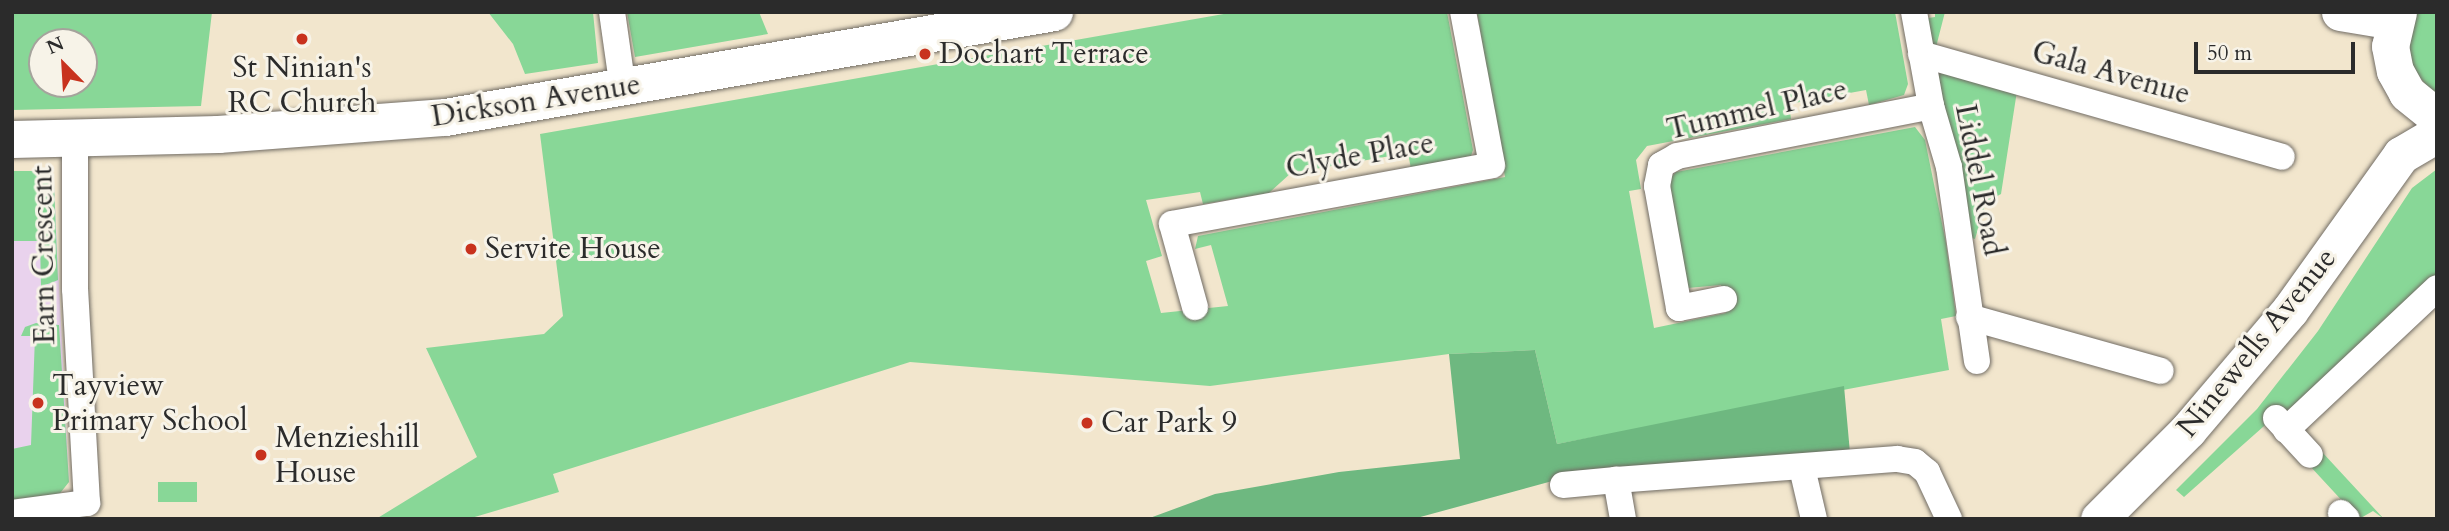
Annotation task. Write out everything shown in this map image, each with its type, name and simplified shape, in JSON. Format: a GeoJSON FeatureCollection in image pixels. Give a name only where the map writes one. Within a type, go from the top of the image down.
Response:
{"type":"FeatureCollection","features":[{"type":"Feature","properties":{"kind":"street"},"geometry":{"type":"LineString","coordinates":[[612,12],[623,89]]}},
{"type":"Feature","properties":{"kind":"street","name":"Dickson Avenue"},"geometry":{"type":"LineString","coordinates":[[12,139],[218,134],[445,117],[623,89],[1054,12]]}},
{"type":"Feature","properties":{"kind":"street","name":"Clyde Place"},"geometry":{"type":"LineString","coordinates":[[1195,307],[1172,225],[1492,165],[1463,12]]}},
{"type":"Feature","properties":{"kind":"street","name":"Liddel Road"},"geometry":{"type":"LineString","coordinates":[[1914,12],[1931,106],[1949,167],[1977,361]]}},
{"type":"Feature","properties":{"kind":"street"},"geometry":{"type":"LineString","coordinates":[[2340,12],[2396,17],[2390,46],[2395,71],[2407,93],[2437,117]]}},
{"type":"Feature","properties":{"kind":"street","name":"Gala Avenue"},"geometry":{"type":"LineString","coordinates":[[1921,54],[2282,156]]}},
{"type":"Feature","properties":{"kind":"street"},"geometry":{"type":"LineString","coordinates":[[2401,155],[2407,93]]}},
{"type":"Feature","properties":{"kind":"street","name":"Tummel Place"},"geometry":{"type":"LineString","coordinates":[[1724,299],[1679,308],[1657,186],[1661,165],[1677,156],[1931,106]]}},
{"type":"Feature","properties":{"kind":"street","name":"Ninewells Avenue"},"geometry":{"type":"LineString","coordinates":[[2099,519],[2188,430],[2290,310],[2401,155],[2437,134]]}},
{"type":"Feature","properties":{"kind":"street","name":"Earn Crescent"},"geometry":{"type":"LineString","coordinates":[[12,513],[88,503],[75,289],[75,139]]}},
{"type":"Feature","properties":{"kind":"street"},"geometry":{"type":"LineString","coordinates":[[2309,456],[2281,424],[2437,288]]}},
{"type":"Feature","properties":{"kind":"street"},"geometry":{"type":"LineString","coordinates":[[1969,317],[2161,371]]}},
{"type":"Feature","properties":{"kind":"street"},"geometry":{"type":"LineString","coordinates":[[1563,485],[1897,459],[1915,462],[1927,472],[1949,519]]}},
{"type":"Feature","properties":{"kind":"street"},"geometry":{"type":"LineString","coordinates":[[1802,468],[1814,519]]}},
{"type":"Feature","properties":{"kind":"street"},"geometry":{"type":"LineString","coordinates":[[1616,480],[1623,519]]}},
{"type":"Feature","properties":{"kind":"shaded area","name":"Tayview Primary School"},"geometry":{"type":"Polygon","coordinates":[[[12,171],[40,171],[54,183],[69,482],[12,503],[12,171]]]}},
{"type":"Feature","properties":{"kind":"green space"},"geometry":{"type":"Polygon","coordinates":[[[12,12],[212,12],[201,106],[12,110],[12,12]]]}},
{"type":"Feature","properties":{"kind":"green space"},"geometry":{"type":"Polygon","coordinates":[[[488,12],[593,12],[598,63],[525,74],[513,44],[488,12]]]}},
{"type":"Feature","properties":{"kind":"green space"},"geometry":{"type":"Polygon","coordinates":[[[627,12],[759,12],[768,34],[635,57],[627,12]]]}},
{"type":"Feature","properties":{"kind":"green space"},"geometry":{"type":"Polygon","coordinates":[[[1235,12],[1447,12],[1473,150],[1471,156],[1411,169],[1408,153],[1291,173],[1269,193],[1203,204],[1200,192],[1146,200],[1162,256],[1146,261],[1161,313],[1228,306],[1211,245],[1195,249],[1198,236],[1505,177],[1477,12],[1895,12],[1908,84],[1904,95],[1869,105],[1866,90],[1789,104],[1791,119],[1647,146],[1636,160],[1641,189],[1629,191],[1654,328],[1726,313],[1721,285],[1688,288],[1669,179],[1676,172],[1915,127],[1925,140],[1946,243],[1956,316],[1941,319],[1949,370],[1557,444],[1535,350],[1449,354],[1210,386],[910,362],[553,474],[559,492],[468,519],[376,519],[477,457],[426,348],[544,334],[563,316],[540,134],[1235,12]]]}},
{"type":"Feature","properties":{"kind":"green space"},"geometry":{"type":"Polygon","coordinates":[[[1935,12],[1945,12],[1936,47],[1927,42],[1922,19],[1935,17],[1935,12]]]}},
{"type":"Feature","properties":{"kind":"green space"},"geometry":{"type":"Polygon","coordinates":[[[2415,12],[2437,12],[2437,98],[2412,68],[2407,45],[2415,12]]]}},
{"type":"Feature","properties":{"kind":"green space"},"geometry":{"type":"Polygon","coordinates":[[[1941,69],[2017,91],[2001,194],[1986,202],[1975,239],[1968,237],[1932,80],[1941,69]]]}},
{"type":"Feature","properties":{"kind":"green space"},"geometry":{"type":"Polygon","coordinates":[[[2437,169],[2437,277],[2297,411],[2281,411],[2184,497],[2176,490],[2257,409],[2318,331],[2412,188],[2437,169]]]}},
{"type":"Feature","properties":{"kind":"green space"},"geometry":{"type":"Polygon","coordinates":[[[12,171],[40,171],[54,183],[58,280],[41,286],[40,241],[12,241],[12,171]]]}},
{"type":"Feature","properties":{"kind":"green space"},"geometry":{"type":"Polygon","coordinates":[[[36,323],[59,325],[69,482],[57,497],[12,503],[12,449],[31,445],[35,336],[21,336],[25,327],[36,323]]]}},
{"type":"Feature","properties":{"kind":"green space"},"geometry":{"type":"Polygon","coordinates":[[[1535,350],[1557,444],[1844,386],[1850,453],[1567,477],[1413,519],[1147,519],[1215,494],[1339,472],[1460,459],[1449,354],[1535,350]]]}},
{"type":"Feature","properties":{"kind":"green space"},"geometry":{"type":"Polygon","coordinates":[[[2322,452],[2384,519],[2373,511],[2359,519],[2309,465],[2322,452]]]}},
{"type":"Feature","properties":{"kind":"green space"},"geometry":{"type":"Polygon","coordinates":[[[158,482],[197,482],[197,502],[158,502],[158,482]]]}},
{"type":"Feature","properties":{"kind":"place","name":"St Ninian's RC Church"},"geometry":{"type":"Point","coordinates":[302,39]}},
{"type":"Feature","properties":{"kind":"place","name":"Dochart Terrace"},"geometry":{"type":"Point","coordinates":[925,54]}},
{"type":"Feature","properties":{"kind":"place","name":"Servite House"},"geometry":{"type":"Point","coordinates":[471,249]}},
{"type":"Feature","properties":{"kind":"place","name":"Tayview Primary School"},"geometry":{"type":"Point","coordinates":[38,403]}},
{"type":"Feature","properties":{"kind":"place","name":"Car Park 9"},"geometry":{"type":"Point","coordinates":[1087,423]}},
{"type":"Feature","properties":{"kind":"place","name":"Menzieshill House"},"geometry":{"type":"Point","coordinates":[261,455]}}]}
